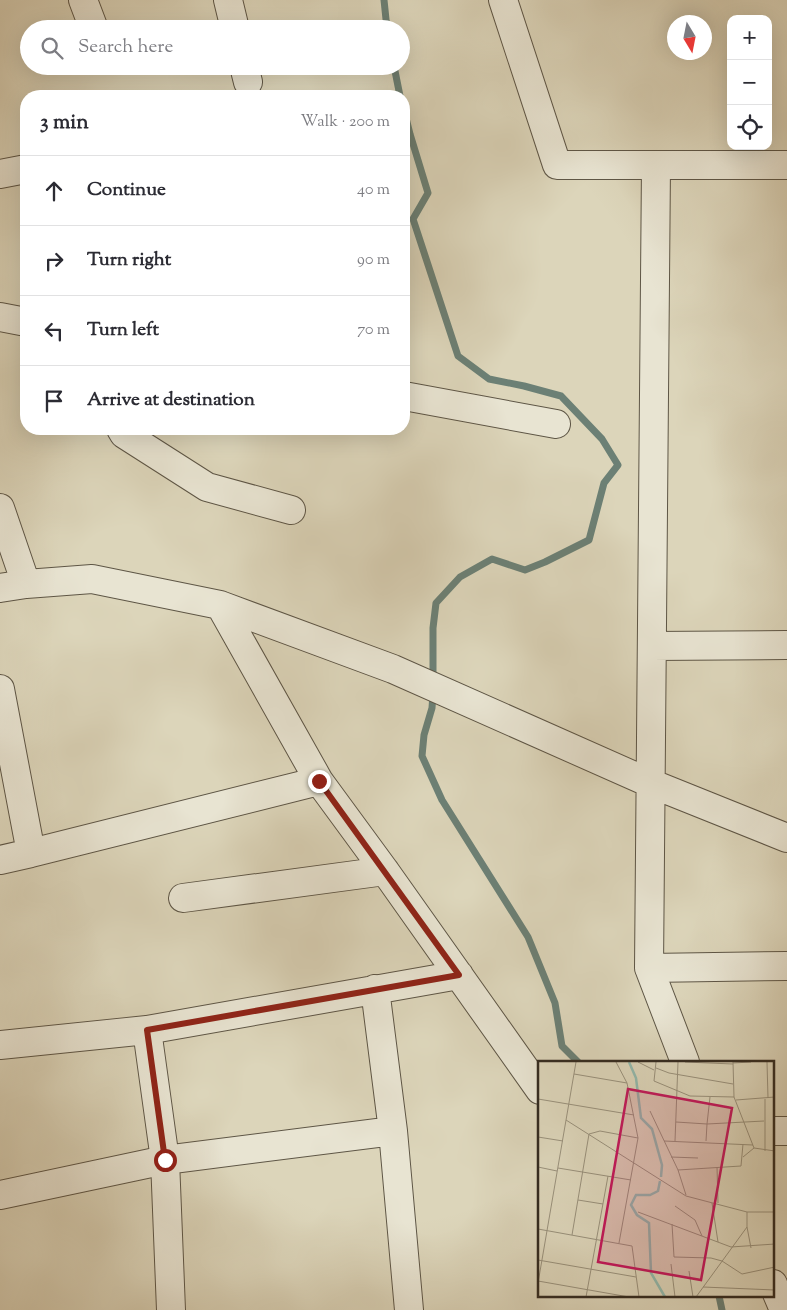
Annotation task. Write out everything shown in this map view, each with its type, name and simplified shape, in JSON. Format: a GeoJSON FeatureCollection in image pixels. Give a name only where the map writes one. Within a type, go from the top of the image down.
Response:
{"type":"FeatureCollection","features":[{"type":"Feature","properties":{"kind":"street"},"geometry":{"type":"LineString","coordinates":[[83,0],[91,20]]}},
{"type":"Feature","properties":{"kind":"street"},"geometry":{"type":"LineString","coordinates":[[228,0],[233,20]]}},
{"type":"Feature","properties":{"kind":"street"},"geometry":{"type":"LineString","coordinates":[[503,0],[557,165],[787,165]]}},
{"type":"Feature","properties":{"kind":"street"},"geometry":{"type":"LineString","coordinates":[[656,165],[649,968],[685,1061]]}},
{"type":"Feature","properties":{"kind":"street"},"geometry":{"type":"LineString","coordinates":[[0,174],[20,170]]}},
{"type":"Feature","properties":{"kind":"street"},"geometry":{"type":"LineString","coordinates":[[0,317],[20,321]]}},
{"type":"Feature","properties":{"kind":"street"},"geometry":{"type":"LineString","coordinates":[[410,397],[556,424]]}},
{"type":"Feature","properties":{"kind":"street"},"geometry":{"type":"LineString","coordinates":[[126,435],[207,487],[291,510]]}},
{"type":"Feature","properties":{"kind":"street"},"geometry":{"type":"LineString","coordinates":[[0,508],[13,586],[92,579],[220,604],[392,669],[650,783],[787,838]]}},
{"type":"Feature","properties":{"kind":"street"},"geometry":{"type":"LineString","coordinates":[[220,604],[319,781],[538,1087]]}},
{"type":"Feature","properties":{"kind":"street"},"geometry":{"type":"LineString","coordinates":[[652,646],[787,645]]}},
{"type":"Feature","properties":{"kind":"street"},"geometry":{"type":"LineString","coordinates":[[0,689],[31,853]]}},
{"type":"Feature","properties":{"kind":"street"},"geometry":{"type":"LineString","coordinates":[[0,860],[319,781]]}},
{"type":"Feature","properties":{"kind":"street"},"geometry":{"type":"LineString","coordinates":[[183,898],[385,871]]}},
{"type":"Feature","properties":{"kind":"street"},"geometry":{"type":"LineString","coordinates":[[649,968],[787,966]]}},
{"type":"Feature","properties":{"kind":"street"},"geometry":{"type":"LineString","coordinates":[[0,1045],[147,1030],[459,975]]}},
{"type":"Feature","properties":{"kind":"street"},"geometry":{"type":"LineString","coordinates":[[375,990],[393,1131],[409,1310]]}},
{"type":"Feature","properties":{"kind":"street"},"geometry":{"type":"LineString","coordinates":[[147,1030],[165,1160],[171,1310]]}},
{"type":"Feature","properties":{"kind":"street"},"geometry":{"type":"LineString","coordinates":[[0,1195],[165,1160],[393,1131]]}},
{"type":"Feature","properties":{"kind":"street"},"geometry":{"type":"LineString","coordinates":[[774,1131],[787,1131]]}},
{"type":"Feature","properties":{"kind":"street"},"geometry":{"type":"LineString","coordinates":[[774,1286],[784,1310]]}},
{"type":"Feature","properties":{"kind":"waterway"},"geometry":{"type":"LineString","coordinates":[[384,0],[386,20]]}},
{"type":"Feature","properties":{"kind":"waterway"},"geometry":{"type":"LineString","coordinates":[[396,75],[399,90]]}},
{"type":"Feature","properties":{"kind":"waterway"},"geometry":{"type":"LineString","coordinates":[[410,134],[428,193],[413,219],[458,356],[489,379],[561,396],[602,439],[618,465],[604,483],[589,540],[525,570],[492,559],[460,577],[436,603],[433,628],[433,681]]}},
{"type":"Feature","properties":{"kind":"waterway"},"geometry":{"type":"LineString","coordinates":[[433,694],[432,708],[424,735],[422,756],[442,800],[528,937],[555,1003],[562,1046],[577,1061]]}},
{"type":"Feature","properties":{"kind":"waterway"},"geometry":{"type":"LineString","coordinates":[[719,1298],[722,1310]]}},
{"type":"Feature","properties":{"kind":"route"},"geometry":{"type":"LineString","coordinates":[[165,1160],[147,1030],[459,975],[319,781]]}}]}
